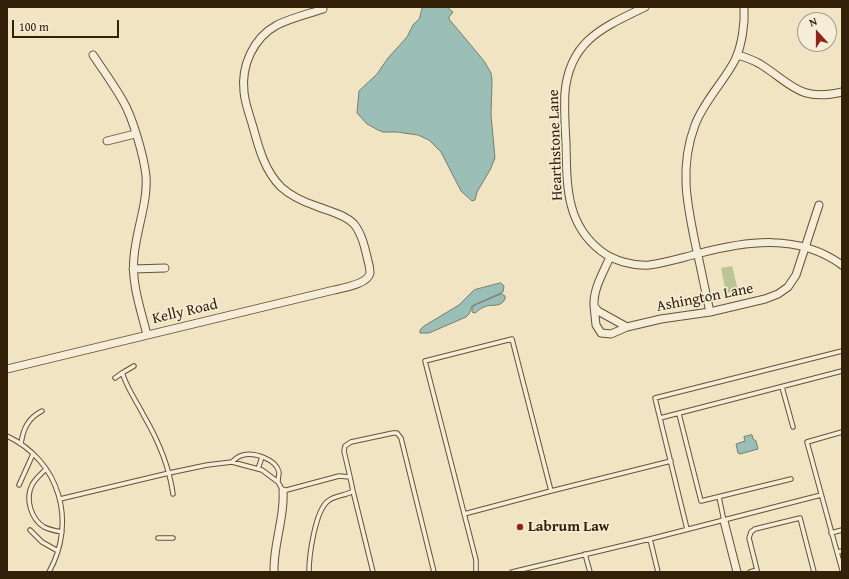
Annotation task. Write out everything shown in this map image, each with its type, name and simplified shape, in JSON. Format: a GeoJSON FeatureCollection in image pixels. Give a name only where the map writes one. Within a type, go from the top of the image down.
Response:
{"type":"FeatureCollection","features":[{"type":"Feature","properties":{"kind":"street","name":"Hearthstone Lane"},"geometry":{"type":"LineString","coordinates":[[645,7],[611,24],[588,40],[573,60],[566,81],[565,116],[568,185],[571,208],[585,236],[593,245],[610,257],[624,262],[644,265],[754,242],[785,242],[806,247],[832,258],[842,265]]}},
{"type":"Feature","properties":{"kind":"street"},"geometry":{"type":"LineString","coordinates":[[710,312],[686,192],[685,174],[687,153],[692,133],[700,114],[731,67],[737,54],[743,26],[744,7]]}},
{"type":"Feature","properties":{"kind":"street","name":"Kelly Road"},"geometry":{"type":"LineString","coordinates":[[7,369],[334,290],[359,283],[368,278],[370,271],[363,240],[355,225],[344,217],[314,206],[292,195],[282,188],[270,173],[259,148],[244,91],[246,62],[253,49],[264,35],[278,25],[323,9]]}},
{"type":"Feature","properties":{"kind":"street"},"geometry":{"type":"LineString","coordinates":[[737,54],[760,64],[785,82],[803,92],[824,95],[842,92]]}},
{"type":"Feature","properties":{"kind":"street"},"geometry":{"type":"LineString","coordinates":[[93,55],[124,102],[143,161],[146,184],[145,198],[134,252],[133,269],[134,283],[148,335]]}},
{"type":"Feature","properties":{"kind":"street"},"geometry":{"type":"LineString","coordinates":[[107,141],[135,134]]}},
{"type":"Feature","properties":{"kind":"street","name":"Ashington Lane"},"geometry":{"type":"LineString","coordinates":[[594,306],[598,330],[603,334],[611,334],[627,327],[661,319],[710,312],[770,298],[784,290],[796,275],[819,205]]}},
{"type":"Feature","properties":{"kind":"street"},"geometry":{"type":"LineString","coordinates":[[610,257],[594,297],[594,306],[598,311],[627,327]]}},
{"type":"Feature","properties":{"kind":"street"},"geometry":{"type":"LineString","coordinates":[[133,269],[165,268]]}},
{"type":"Feature","properties":{"kind":"street"},"geometry":{"type":"LineString","coordinates":[[274,572],[275,551],[283,508],[283,491]]}},
{"type":"Feature","properties":{"kind":"street"},"geometry":{"type":"LineString","coordinates":[[724,521],[737,572]]}},
{"type":"Feature","properties":{"kind":"lane"},"geometry":{"type":"LineString","coordinates":[[476,572],[476,560],[425,360],[512,339],[551,491]]}},
{"type":"Feature","properties":{"kind":"lane"},"geometry":{"type":"LineString","coordinates":[[687,529],[655,398],[842,351]]}},
{"type":"Feature","properties":{"kind":"lane"},"geometry":{"type":"LineString","coordinates":[[115,378],[134,366]]}},
{"type":"Feature","properties":{"kind":"lane"},"geometry":{"type":"LineString","coordinates":[[660,418],[842,371]]}},
{"type":"Feature","properties":{"kind":"lane"},"geometry":{"type":"LineString","coordinates":[[122,373],[163,452],[169,473],[172,494]]}},
{"type":"Feature","properties":{"kind":"lane"},"geometry":{"type":"LineString","coordinates":[[782,386],[792,427]]}},
{"type":"Feature","properties":{"kind":"lane"},"geometry":{"type":"LineString","coordinates":[[21,444],[25,428],[29,420],[35,414],[42,411]]}},
{"type":"Feature","properties":{"kind":"lane"},"geometry":{"type":"LineString","coordinates":[[679,414],[701,501],[791,479]]}},
{"type":"Feature","properties":{"kind":"lane"},"geometry":{"type":"LineString","coordinates":[[842,432],[807,442],[842,570]]}},
{"type":"Feature","properties":{"kind":"lane"},"geometry":{"type":"LineString","coordinates":[[373,572],[344,451],[345,446],[351,442],[398,433],[401,438],[434,572]]}},
{"type":"Feature","properties":{"kind":"lane"},"geometry":{"type":"LineString","coordinates":[[7,436],[21,444],[33,454],[46,469],[60,499],[62,532],[58,551],[50,571]]}},
{"type":"Feature","properties":{"kind":"lane"},"geometry":{"type":"LineString","coordinates":[[19,485],[33,454]]}},
{"type":"Feature","properties":{"kind":"lane"},"geometry":{"type":"LineString","coordinates":[[232,462],[238,457],[246,454],[262,457],[270,462],[279,472],[278,482]]}},
{"type":"Feature","properties":{"kind":"lane"},"geometry":{"type":"LineString","coordinates":[[258,469],[262,457]]}},
{"type":"Feature","properties":{"kind":"lane"},"geometry":{"type":"LineString","coordinates":[[464,514],[671,461]]}},
{"type":"Feature","properties":{"kind":"lane"},"geometry":{"type":"LineString","coordinates":[[60,499],[169,473],[207,465],[232,462],[258,469],[278,482],[283,491],[339,476],[350,477]]}},
{"type":"Feature","properties":{"kind":"lane"},"geometry":{"type":"LineString","coordinates":[[46,469],[31,487],[29,499],[30,508],[36,520],[42,525],[49,529],[62,532]]}},
{"type":"Feature","properties":{"kind":"lane"},"geometry":{"type":"LineString","coordinates":[[309,572],[310,552],[323,506],[329,500],[354,491]]}},
{"type":"Feature","properties":{"kind":"lane"},"geometry":{"type":"LineString","coordinates":[[512,572],[523,571],[585,554],[724,521],[821,495]]}},
{"type":"Feature","properties":{"kind":"lane"},"geometry":{"type":"LineString","coordinates":[[719,497],[724,521]]}},
{"type":"Feature","properties":{"kind":"lane"},"geometry":{"type":"LineString","coordinates":[[750,572],[757,571],[749,534],[754,530],[800,518],[814,572]]}},
{"type":"Feature","properties":{"kind":"lane"},"geometry":{"type":"LineString","coordinates":[[30,530],[42,542],[58,551]]}},
{"type":"Feature","properties":{"kind":"lane"},"geometry":{"type":"LineString","coordinates":[[832,533],[842,530]]}},
{"type":"Feature","properties":{"kind":"lane"},"geometry":{"type":"LineString","coordinates":[[158,538],[173,538]]}},
{"type":"Feature","properties":{"kind":"lane"},"geometry":{"type":"LineString","coordinates":[[650,539],[658,572]]}},
{"type":"Feature","properties":{"kind":"lane"},"geometry":{"type":"LineString","coordinates":[[837,552],[842,551]]}},
{"type":"Feature","properties":{"kind":"lane"},"geometry":{"type":"LineString","coordinates":[[585,554],[590,572]]}},
{"type":"Feature","properties":{"kind":"green space"},"geometry":{"type":"Polygon","coordinates":[[[732,266],[738,291],[726,293],[721,268],[732,266]]]}},
{"type":"Feature","properties":{"kind":"water"},"geometry":{"type":"Polygon","coordinates":[[[423,7],[447,7],[453,12],[449,19],[484,61],[491,73],[491,115],[495,158],[477,192],[475,200],[472,201],[461,191],[441,152],[429,140],[418,135],[383,132],[367,124],[357,113],[359,91],[377,74],[388,58],[407,37],[413,25],[419,19],[423,7]]]}},
{"type":"Feature","properties":{"kind":"water"},"geometry":{"type":"Polygon","coordinates":[[[501,283],[504,286],[503,292],[472,306],[466,317],[429,333],[420,333],[420,330],[424,326],[459,305],[474,290],[501,283]]]}},
{"type":"Feature","properties":{"kind":"water"},"geometry":{"type":"Polygon","coordinates":[[[502,294],[505,296],[505,299],[501,304],[487,306],[475,313],[472,312],[472,308],[475,305],[502,294]]]}},
{"type":"Feature","properties":{"kind":"water"},"geometry":{"type":"Polygon","coordinates":[[[752,435],[753,439],[756,441],[758,449],[740,454],[738,453],[736,444],[745,441],[744,437],[752,435]]]}},
{"type":"Feature","properties":{"kind":"place","name":"Labrum Law"},"geometry":{"type":"Point","coordinates":[520,527]}}]}
